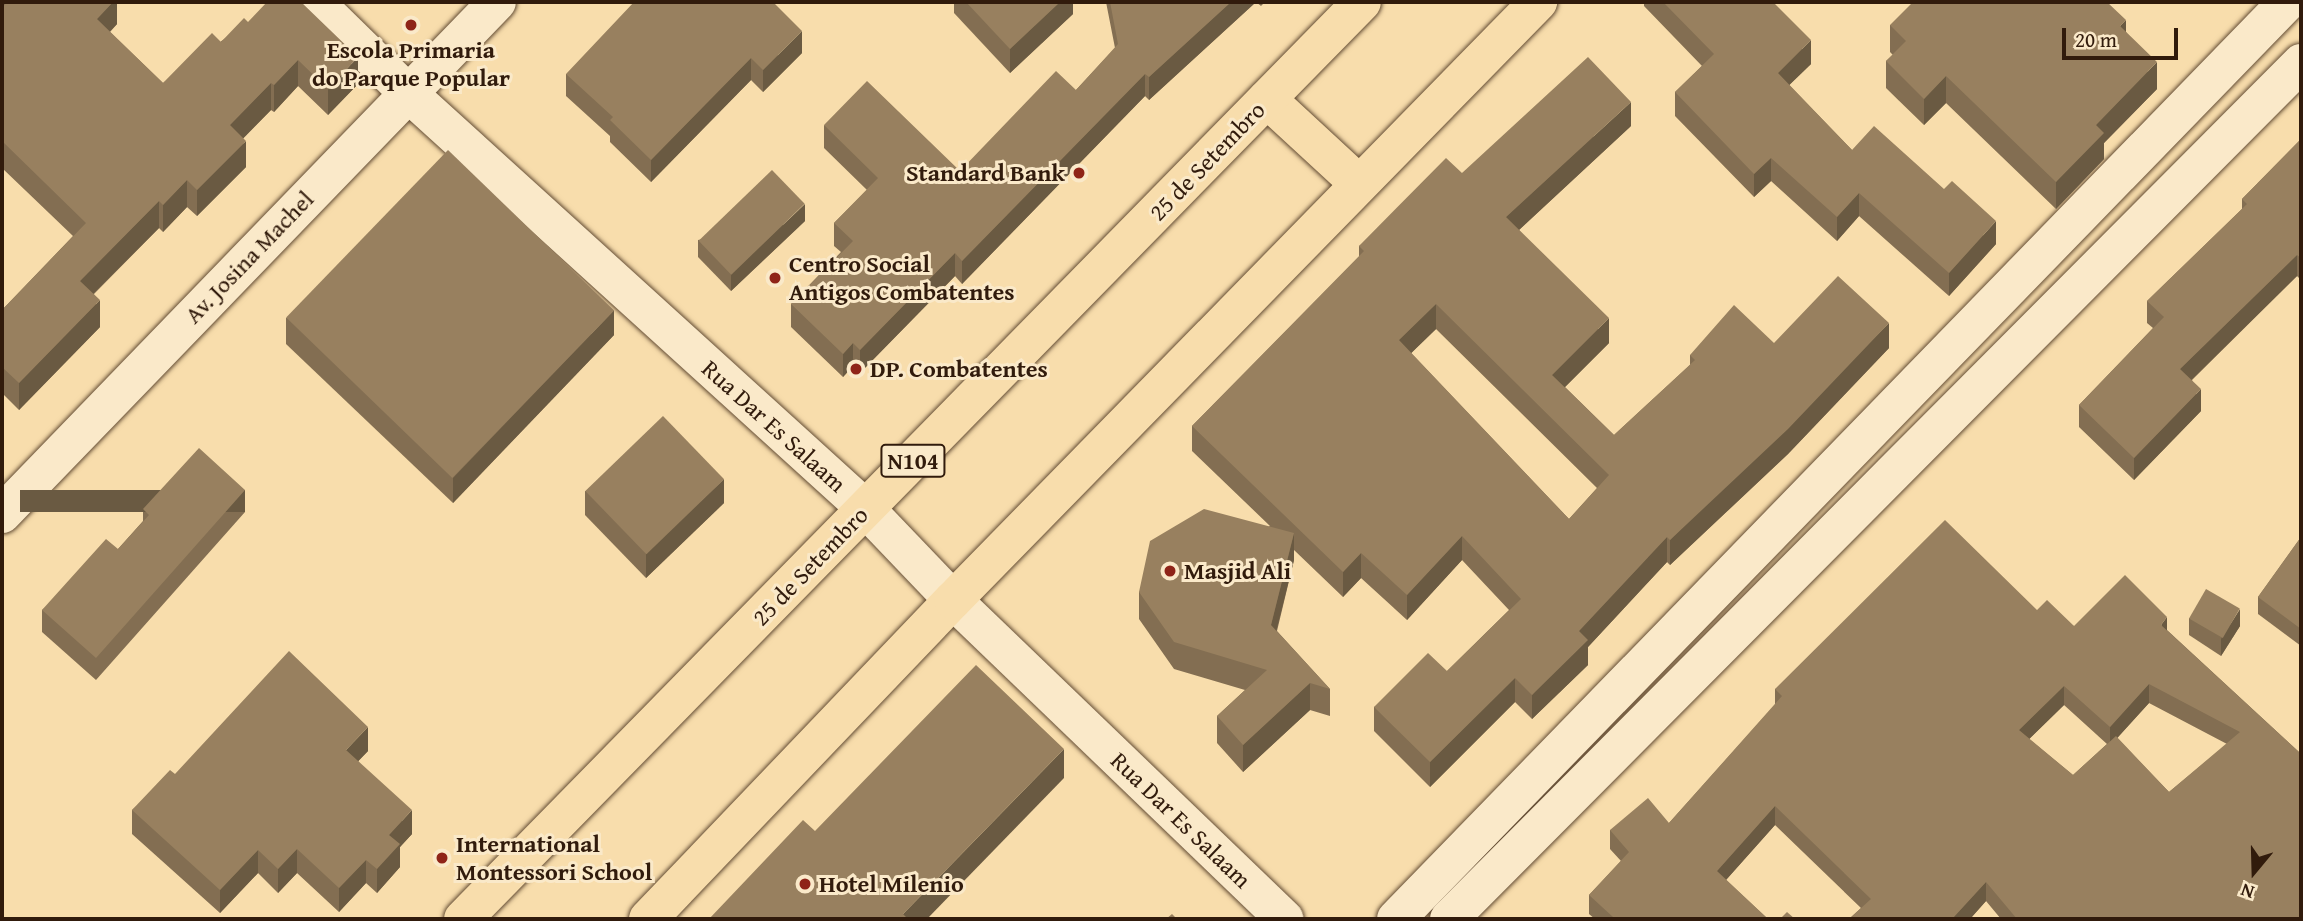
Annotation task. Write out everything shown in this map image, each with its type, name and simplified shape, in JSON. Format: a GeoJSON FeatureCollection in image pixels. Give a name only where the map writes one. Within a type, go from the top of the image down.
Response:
{"type":"FeatureCollection","features":[{"type":"Feature","properties":{"kind":"main road","name":"25 de Setembro"},"geometry":{"type":"LineString","coordinates":[[463,919],[1362,2]]}},
{"type":"Feature","properties":{"kind":"main road"},"geometry":{"type":"LineString","coordinates":[[648,919],[953,600],[1538,2]]}},
{"type":"Feature","properties":{"kind":"main road"},"geometry":{"type":"LineString","coordinates":[[1267,99],[1358,183]]}},
{"type":"Feature","properties":{"kind":"street","name":"Rua Dar Es Salaam"},"geometry":{"type":"LineString","coordinates":[[315,2],[408,93],[866,509],[953,600],[1284,919]]}},
{"type":"Feature","properties":{"kind":"street","name":"Av. Josina Machel"},"geometry":{"type":"LineString","coordinates":[[2,514],[497,2]]}},
{"type":"Feature","properties":{"kind":"street"},"geometry":{"type":"LineString","coordinates":[[1396,919],[2287,2]]}},
{"type":"Feature","properties":{"kind":"street"},"geometry":{"type":"LineString","coordinates":[[1449,919],[2301,63]]}},
{"type":"Feature","properties":{"kind":"building"},"geometry":{"type":"Polygon","coordinates":[[[7,2],[113,2],[97,19],[163,83],[212,33],[221,42],[244,18],[248,22],[267,2],[301,2],[358,57],[328,89],[298,60],[274,85],[271,83],[230,125],[246,141],[197,190],[187,180],[163,205],[159,201],[80,281],[100,300],[19,383],[2,367],[2,310],[86,223],[2,141],[2,8],[7,2]]]}},
{"type":"Feature","properties":{"kind":"building"},"geometry":{"type":"Polygon","coordinates":[[[634,2],[773,2],[802,31],[763,70],[751,58],[651,160],[610,120],[613,117],[566,74],[634,2]]]}},
{"type":"Feature","properties":{"kind":"building"},"geometry":{"type":"Polygon","coordinates":[[[966,2],[1060,2],[1010,49],[966,2]]]}},
{"type":"Feature","properties":{"kind":"building"},"geometry":{"type":"Polygon","coordinates":[[[1110,2],[1231,2],[1149,77],[1145,74],[962,261],[955,253],[860,350],[853,343],[843,354],[791,304],[853,241],[834,223],[878,178],[824,125],[867,81],[960,171],[1056,71],[1076,90],[1118,44],[1110,2]]]}},
{"type":"Feature","properties":{"kind":"building"},"geometry":{"type":"Polygon","coordinates":[[[1663,2],[1773,2],[1811,40],[1778,73],[1852,150],[1874,126],[1944,189],[1952,181],[1996,221],[1949,273],[1859,193],[1837,217],[1771,158],[1754,174],[1675,92],[1714,54],[1663,2]]]}},
{"type":"Feature","properties":{"kind":"building"},"geometry":{"type":"Polygon","coordinates":[[[1913,2],[2107,2],[2126,20],[2120,26],[2157,62],[2096,125],[2104,133],[2056,182],[1946,76],[1924,99],[1886,61],[1906,41],[1890,25],[1913,2]]]}},
{"type":"Feature","properties":{"kind":"building"},"geometry":{"type":"Polygon","coordinates":[[[1588,57],[1631,102],[1506,217],[1609,318],[1552,375],[1614,435],[1695,360],[1690,355],[1734,305],[1774,343],[1838,276],[1889,323],[1788,429],[1670,540],[1667,537],[1579,631],[1588,640],[1532,695],[1515,678],[1430,762],[1374,707],[1428,653],[1447,671],[1521,599],[1462,536],[1407,595],[1361,553],[1343,572],[1192,426],[1364,251],[1359,246],[1446,158],[1462,173],[1588,57]],[[1436,304],[1399,340],[1569,519],[1609,475],[1436,304]]]}},
{"type":"Feature","properties":{"kind":"building"},"geometry":{"type":"Polygon","coordinates":[[[2301,139],[2301,258],[2297,255],[2180,369],[2201,389],[2134,458],[2079,405],[2164,317],[2147,301],[2247,204],[2242,199],[2301,139]]]}},
{"type":"Feature","properties":{"kind":"building"},"geometry":{"type":"Polygon","coordinates":[[[448,150],[614,310],[452,478],[286,318],[448,150]]]}},
{"type":"Feature","properties":{"kind":"building"},"geometry":{"type":"Polygon","coordinates":[[[772,170],[805,204],[731,275],[699,241],[772,170]]]}},
{"type":"Feature","properties":{"kind":"building"},"geometry":{"type":"Polygon","coordinates":[[[663,416],[724,479],[646,554],[585,491],[663,416]]]}},
{"type":"Feature","properties":{"kind":"building"},"geometry":{"type":"Polygon","coordinates":[[[199,448],[245,490],[96,658],[42,610],[106,539],[118,549],[149,515],[143,509],[199,448]]]}},
{"type":"Feature","properties":{"kind":"building"},"geometry":{"type":"Polygon","coordinates":[[[1204,509],[1294,533],[1271,625],[1330,689],[1310,683],[1243,745],[1217,716],[1267,670],[1174,642],[1139,592],[1150,541],[1204,509]]]}},
{"type":"Feature","properties":{"kind":"building"},"geometry":{"type":"Polygon","coordinates":[[[1945,520],[2037,610],[2047,600],[2074,626],[2125,575],[2167,617],[2161,625],[2301,755],[2301,919],[2017,919],[1986,882],[1952,919],[1849,919],[1871,899],[1775,806],[1717,871],[1768,919],[1611,919],[1613,917],[1589,895],[1629,852],[1610,830],[1648,798],[1669,823],[1782,696],[1775,689],[1945,520]],[[2149,684],[2110,727],[2064,686],[2019,730],[2073,775],[2116,736],[2169,792],[2240,732],[2149,684]]]}},
{"type":"Feature","properties":{"kind":"building"},"geometry":{"type":"Polygon","coordinates":[[[2301,537],[2301,629],[2258,597],[2301,537]]]}},
{"type":"Feature","properties":{"kind":"building"},"geometry":{"type":"Polygon","coordinates":[[[2206,589],[2240,608],[2223,638],[2189,618],[2206,589]]]}},
{"type":"Feature","properties":{"kind":"building"},"geometry":{"type":"Polygon","coordinates":[[[289,651],[368,727],[346,750],[412,810],[389,835],[400,844],[377,869],[366,860],[339,888],[297,849],[278,869],[258,850],[220,890],[132,810],[170,770],[175,774],[289,651]]]}},
{"type":"Feature","properties":{"kind":"building"},"geometry":{"type":"Polygon","coordinates":[[[976,665],[1064,749],[903,914],[908,919],[709,919],[803,820],[815,831],[976,665]]]}},
{"type":"Feature","properties":{"kind":"building"},"geometry":{"type":"Polygon","coordinates":[[[1787,912],[1795,919],[1780,919],[1787,912]]]}},
{"type":"Feature","properties":{"kind":"place","name":"Escola Primaria do Parque Popular"},"geometry":{"type":"Point","coordinates":[411,25]}},
{"type":"Feature","properties":{"kind":"place","name":"Standard Bank"},"geometry":{"type":"Point","coordinates":[1079,173]}},
{"type":"Feature","properties":{"kind":"place","name":"Centro Social Antigos Combatentes"},"geometry":{"type":"Point","coordinates":[775,278]}},
{"type":"Feature","properties":{"kind":"place","name":"DP. Combatentes"},"geometry":{"type":"Point","coordinates":[856,369]}},
{"type":"Feature","properties":{"kind":"place","name":"Masjid Ali"},"geometry":{"type":"Point","coordinates":[1170,571]}},
{"type":"Feature","properties":{"kind":"place","name":"International Montessori School"},"geometry":{"type":"Point","coordinates":[442,858]}},
{"type":"Feature","properties":{"kind":"place","name":"Hotel Milenio"},"geometry":{"type":"Point","coordinates":[805,884]}}]}
